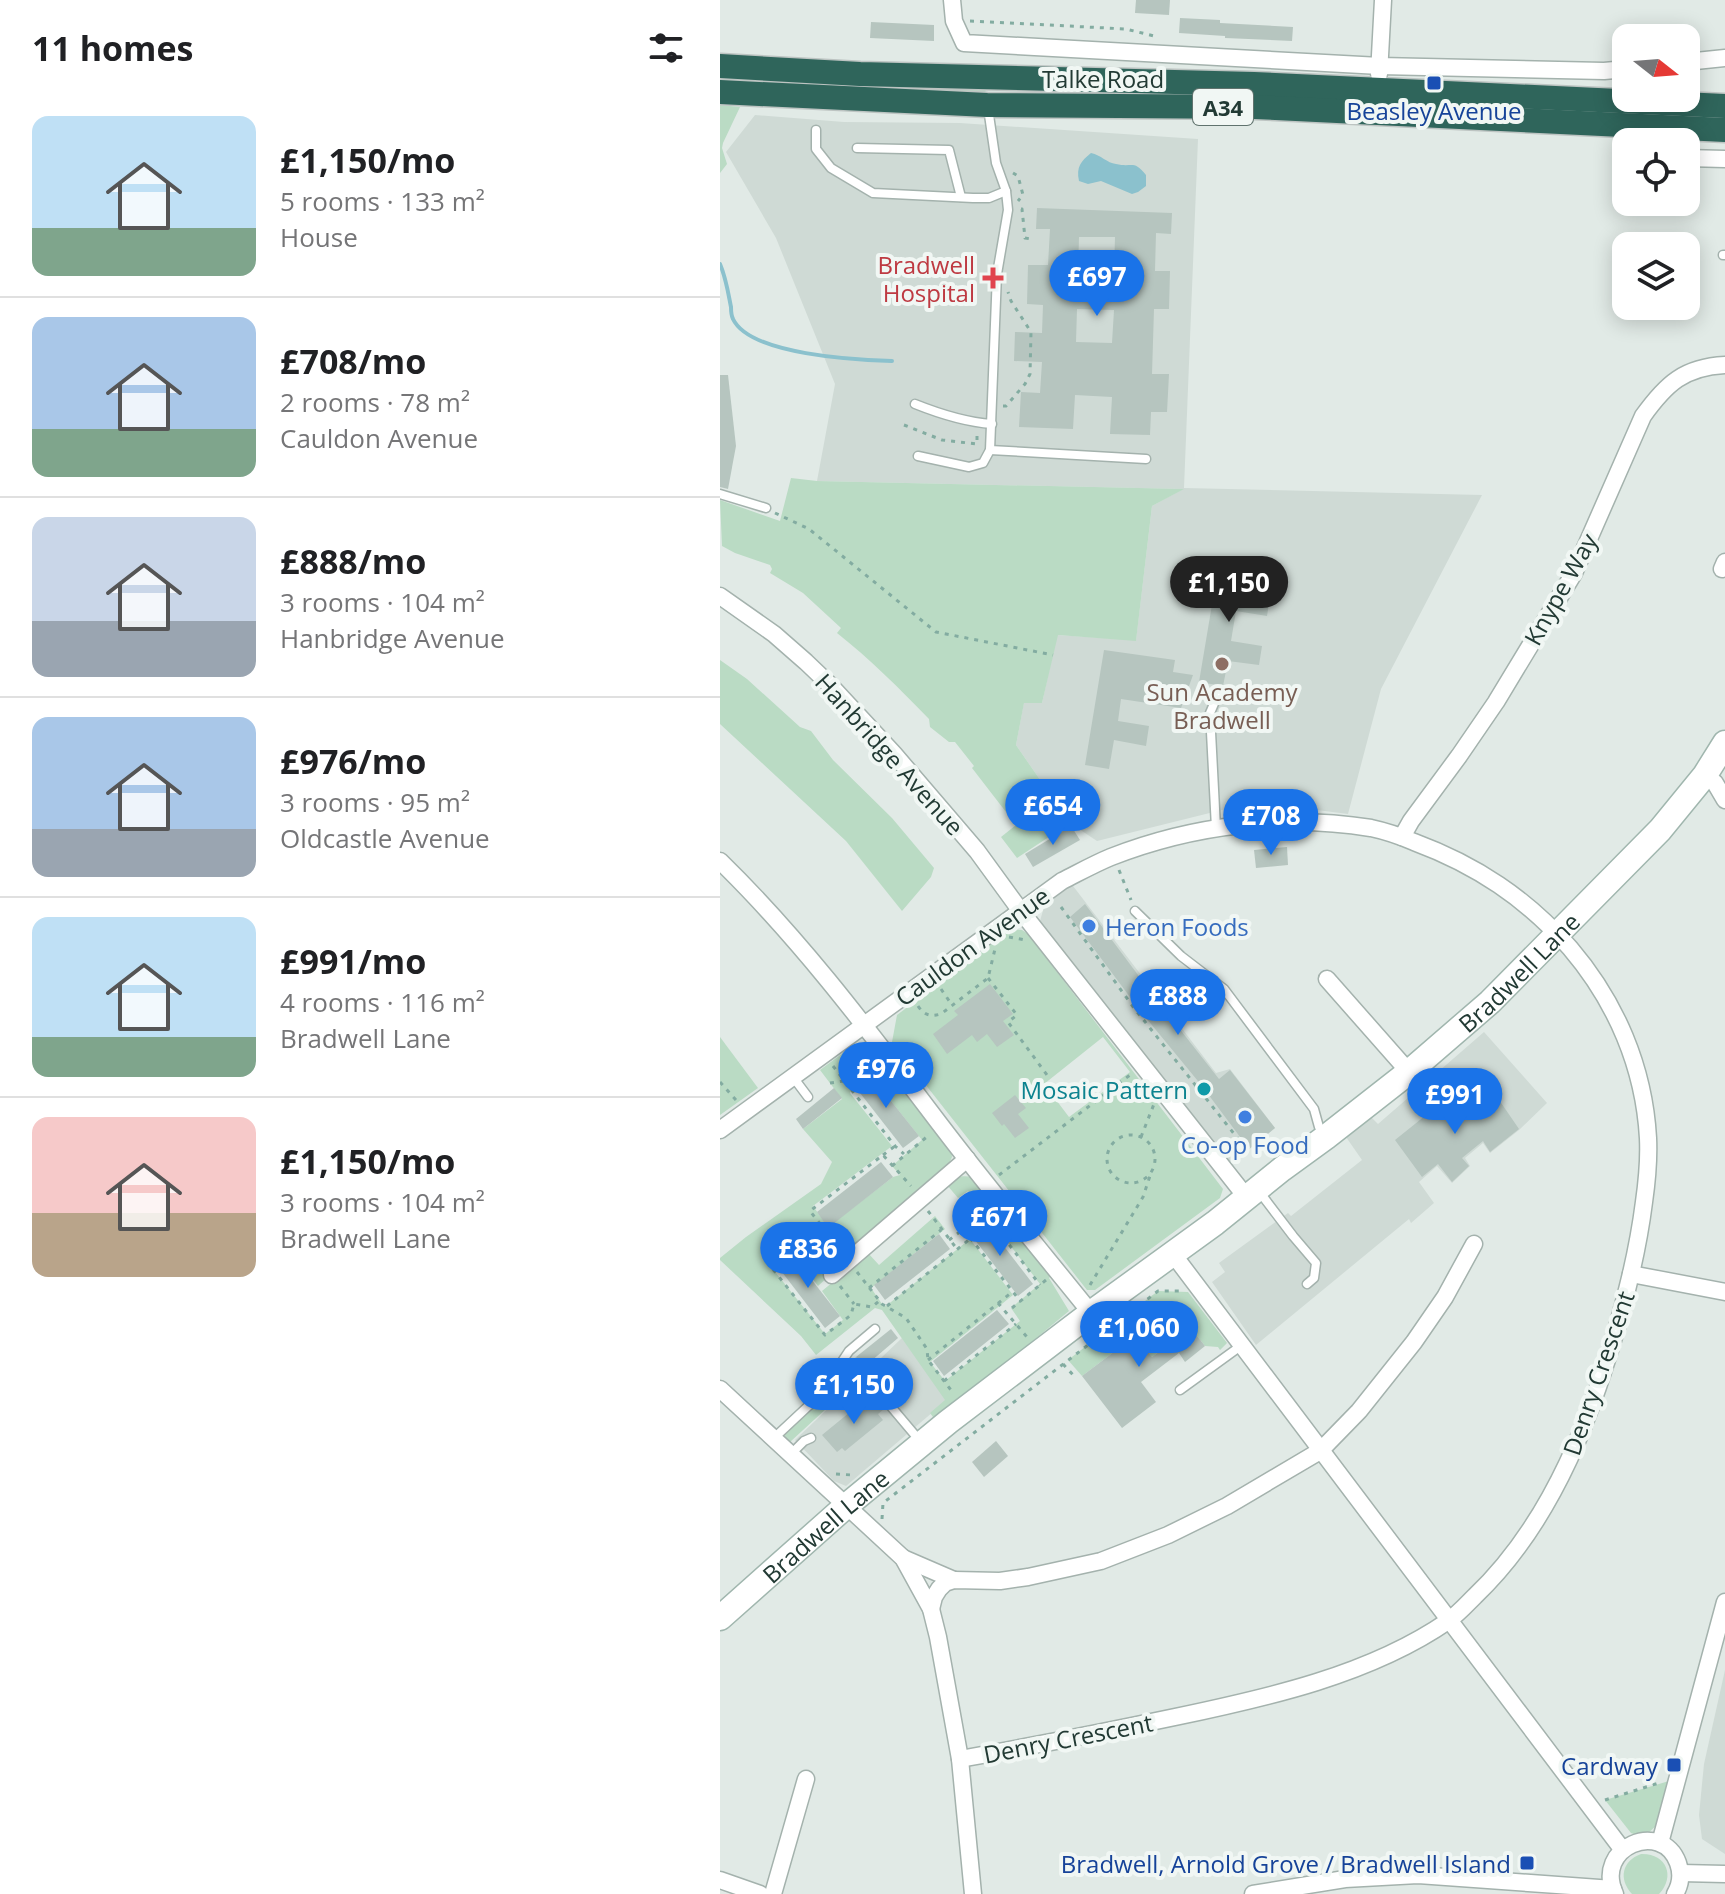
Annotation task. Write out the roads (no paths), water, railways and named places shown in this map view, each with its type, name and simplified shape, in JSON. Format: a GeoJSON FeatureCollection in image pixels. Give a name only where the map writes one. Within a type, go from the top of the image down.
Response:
{"type":"FeatureCollection","features":[{"type":"Feature","properties":{"kind":"highway","name":"Talke Road"},"geometry":{"type":"LineString","coordinates":[[720,66],[860,74],[1254,84],[1725,106]]}},
{"type":"Feature","properties":{"kind":"highway"},"geometry":{"type":"LineString","coordinates":[[860,74],[987,84],[990,87],[987,105]]}},
{"type":"Feature","properties":{"kind":"highway","name":"Talke Road"},"geometry":{"type":"LineString","coordinates":[[720,92],[987,105],[1255,107],[1379,90],[1725,130]]}},
{"type":"Feature","properties":{"kind":"street","name":"Talke Road"},"geometry":{"type":"LineString","coordinates":[[952,0],[954,21],[964,43],[1173,55],[1379,90]]}},
{"type":"Feature","properties":{"kind":"street"},"geometry":{"type":"LineString","coordinates":[[1383,0],[1379,90],[1612,70]]}},
{"type":"Feature","properties":{"kind":"street"},"geometry":{"type":"LineString","coordinates":[[1700,61],[1725,58]]}},
{"type":"Feature","properties":{"kind":"street"},"geometry":{"type":"LineString","coordinates":[[1700,158],[1725,159]]}},
{"type":"Feature","properties":{"kind":"street","name":"Knype Way"},"geometry":{"type":"LineString","coordinates":[[1402,837],[1496,702],[1574,573],[1643,416],[1658,395],[1690,370],[1725,365]]}},
{"type":"Feature","properties":{"kind":"street","name":"Hanbridge Avenue"},"geometry":{"type":"LineString","coordinates":[[720,596],[774,634],[829,684],[894,754],[977,851],[1124,1050],[1142,1066],[1252,1193]]}},
{"type":"Feature","properties":{"kind":"street","name":"Bradwell Lane"},"geometry":{"type":"LineString","coordinates":[[720,1618],[846,1506],[1040,1352],[1093,1301],[1173,1254],[1409,1072],[1490,1002],[1660,830],[1705,775],[1725,743]]}},
{"type":"Feature","properties":{"kind":"street"},"geometry":{"type":"LineString","coordinates":[[1705,775],[1715,783],[1725,800]]}},
{"type":"Feature","properties":{"kind":"street","name":"Cauldon Avenue"},"geometry":{"type":"LineString","coordinates":[[720,1130],[1062,881],[1114,856],[1216,828],[1303,822],[1373,828],[1442,852],[1486,875],[1558,934]]}},
{"type":"Feature","properties":{"kind":"street"},"geometry":{"type":"LineString","coordinates":[[720,861],[756,896],[816,964],[1057,1271],[1093,1301]]}},
{"type":"Feature","properties":{"kind":"street","name":"Denry Crescent"},"geometry":{"type":"LineString","coordinates":[[960,1759],[1225,1706],[1314,1683],[1366,1664],[1450,1620],[1514,1553],[1543,1510],[1566,1467],[1601,1379],[1631,1274],[1646,1186],[1648,1141],[1634,1059],[1617,1018],[1586,967],[1558,934]]}},
{"type":"Feature","properties":{"kind":"street"},"geometry":{"type":"LineString","coordinates":[[1327,979],[1409,1072]]}},
{"type":"Feature","properties":{"kind":"street"},"geometry":{"type":"LineString","coordinates":[[832,1275],[851,1263],[967,1159]]}},
{"type":"Feature","properties":{"kind":"street"},"geometry":{"type":"LineString","coordinates":[[931,1609],[939,1589],[954,1580],[1000,1581],[1028,1577],[1101,1561],[1168,1535],[1227,1506],[1320,1451],[1359,1411],[1414,1342],[1445,1297],[1474,1244]]}},
{"type":"Feature","properties":{"kind":"street"},"geometry":{"type":"LineString","coordinates":[[1173,1254],[1622,1849]]}},
{"type":"Feature","properties":{"kind":"street"},"geometry":{"type":"LineString","coordinates":[[1631,1274],[1725,1292]]}},
{"type":"Feature","properties":{"kind":"street"},"geometry":{"type":"LineString","coordinates":[[720,1389],[903,1558],[931,1609],[960,1759],[973,1894]]}},
{"type":"Feature","properties":{"kind":"street"},"geometry":{"type":"LineString","coordinates":[[903,1558],[954,1580]]}},
{"type":"Feature","properties":{"kind":"street"},"geometry":{"type":"LineString","coordinates":[[1660,1843],[1725,1602]]}},
{"type":"Feature","properties":{"kind":"street"},"geometry":{"type":"LineString","coordinates":[[773,1894],[806,1779]]}},
{"type":"Feature","properties":{"kind":"street"},"geometry":{"type":"LineString","coordinates":[[1253,1894],[1345,1879],[1418,1875],[1614,1892],[1610,1877],[1612,1865],[1622,1849],[1645,1840],[1660,1843],[1677,1860],[1681,1873],[1675,1894]]}},
{"type":"Feature","properties":{"kind":"street"},"geometry":{"type":"LineString","coordinates":[[1681,1873],[1725,1874]]}},
{"type":"Feature","properties":{"kind":"street"},"geometry":{"type":"LineString","coordinates":[[720,1880],[760,1894]]}},
{"type":"Feature","properties":{"kind":"lane"},"geometry":{"type":"LineString","coordinates":[[918,456],[969,467],[983,463],[990,450],[997,274],[1008,210],[1006,191],[996,163],[987,105]]}},
{"type":"Feature","properties":{"kind":"lane"},"geometry":{"type":"LineString","coordinates":[[816,130],[816,149],[831,168],[873,193],[989,198],[1006,191]]}},
{"type":"Feature","properties":{"kind":"lane"},"geometry":{"type":"LineString","coordinates":[[857,148],[949,150],[961,197]]}},
{"type":"Feature","properties":{"kind":"lane"},"geometry":{"type":"LineString","coordinates":[[915,404],[947,416],[992,424]]}},
{"type":"Feature","properties":{"kind":"lane"},"geometry":{"type":"LineString","coordinates":[[990,450],[1146,459]]}},
{"type":"Feature","properties":{"kind":"lane"},"geometry":{"type":"LineString","coordinates":[[720,494],[766,508]]}},
{"type":"Feature","properties":{"kind":"lane"},"geometry":{"type":"LineString","coordinates":[[1216,828],[1210,713],[1219,692]]}},
{"type":"Feature","properties":{"kind":"lane"},"geometry":{"type":"LineString","coordinates":[[1135,911],[1181,956],[1224,989],[1314,1109],[1319,1127],[1326,1137]]}},
{"type":"Feature","properties":{"kind":"lane"},"geometry":{"type":"LineString","coordinates":[[793,1077],[808,1097]]}},
{"type":"Feature","properties":{"kind":"lane"},"geometry":{"type":"LineString","coordinates":[[1252,1193],[1316,1263],[1314,1278],[1307,1284]]}},
{"type":"Feature","properties":{"kind":"lane"},"geometry":{"type":"LineString","coordinates":[[774,1438],[819,1396],[849,1351],[875,1329]]}},
{"type":"Feature","properties":{"kind":"lane"},"geometry":{"type":"LineString","coordinates":[[1180,1390],[1242,1345]]}},
{"type":"Feature","properties":{"kind":"lane"},"geometry":{"type":"LineString","coordinates":[[877,1390],[922,1444]]}},
{"type":"Feature","properties":{"kind":"lane"},"geometry":{"type":"LineString","coordinates":[[791,1454],[811,1438]]}},
{"type":"Feature","properties":{"kind":"water"},"geometry":{"type":"Polygon","coordinates":[[[1091,153],[1113,163],[1138,167],[1146,175],[1146,186],[1132,194],[1101,181],[1088,184],[1079,181],[1080,165],[1091,153]]]}},
{"type":"Feature","properties":{"kind":"waterway"},"geometry":{"type":"LineString","coordinates":[[720,264],[733,319],[743,331],[760,341],[806,353],[892,361]]}},
{"type":"Feature","properties":{"kind":"place","name":"Beasley Avenue"},"geometry":{"type":"Point","coordinates":[1434,83]}},
{"type":"Feature","properties":{"kind":"place","name":"Bradwell Hospital"},"geometry":{"type":"Point","coordinates":[993,278]}},
{"type":"Feature","properties":{"kind":"place","name":"Sun Academy Bradwell"},"geometry":{"type":"Point","coordinates":[1222,664]}},
{"type":"Feature","properties":{"kind":"place","name":"Heron Foods"},"geometry":{"type":"Point","coordinates":[1089,926]}},
{"type":"Feature","properties":{"kind":"place","name":"Mosaic Pattern"},"geometry":{"type":"Point","coordinates":[1204,1089]}},
{"type":"Feature","properties":{"kind":"place","name":"Co-op Food"},"geometry":{"type":"Point","coordinates":[1245,1117]}},
{"type":"Feature","properties":{"kind":"place","name":"Cardway"},"geometry":{"type":"Point","coordinates":[1674,1765]}},
{"type":"Feature","properties":{"kind":"place","name":"Bradwell, Arnold Grove / Bradwell Island"},"geometry":{"type":"Point","coordinates":[1527,1863]}}]}
